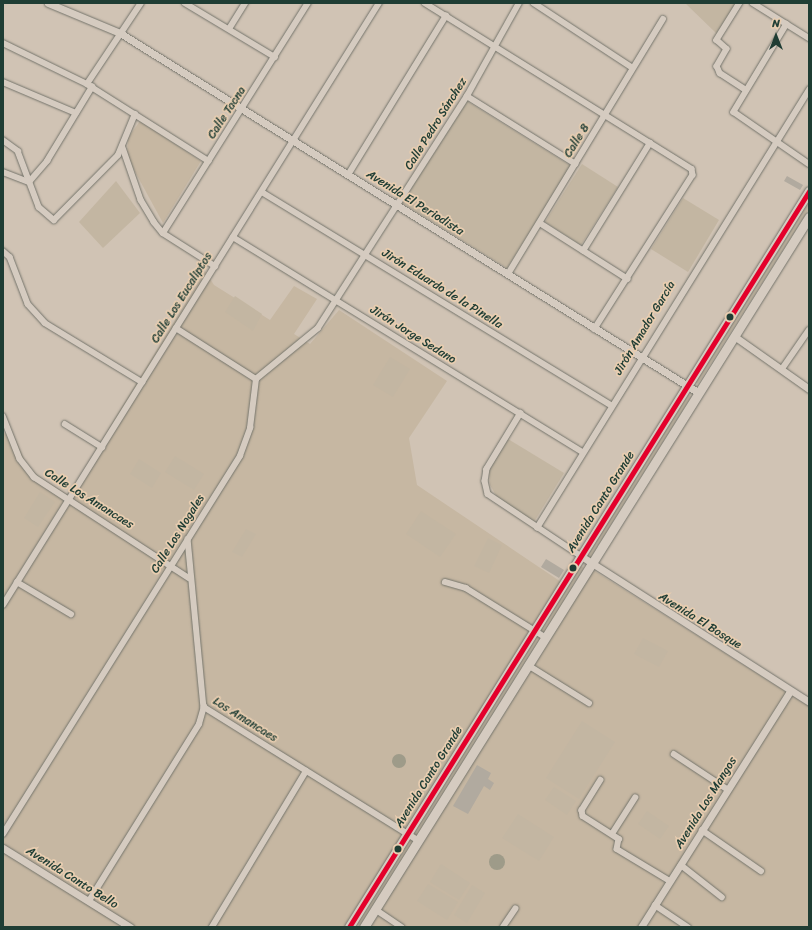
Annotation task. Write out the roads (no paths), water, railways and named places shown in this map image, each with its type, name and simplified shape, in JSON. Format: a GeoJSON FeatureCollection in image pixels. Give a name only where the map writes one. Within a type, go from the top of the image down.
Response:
{"type":"FeatureCollection","features":[{"type":"Feature","properties":{"kind":"main road","name":"Avenida Canto Grande"},"geometry":{"type":"LineString","coordinates":[[349,927],[809,191]]}},
{"type":"Feature","properties":{"kind":"main road","name":"Avenida Canto Grande"},"geometry":{"type":"LineString","coordinates":[[364,927],[809,217]]}},
{"type":"Feature","properties":{"kind":"street","name":"Avenida El Periodista"},"geometry":{"type":"LineString","coordinates":[[48,3],[120,33],[699,393]]}},
{"type":"Feature","properties":{"kind":"street"},"geometry":{"type":"LineString","coordinates":[[29,182],[47,161],[76,113],[90,85],[120,33],[141,3]]}},
{"type":"Feature","properties":{"kind":"street"},"geometry":{"type":"LineString","coordinates":[[186,3],[275,57]]}},
{"type":"Feature","properties":{"kind":"street"},"geometry":{"type":"LineString","coordinates":[[229,29],[245,3]]}},
{"type":"Feature","properties":{"kind":"street","name":"Calle Tacna"},"geometry":{"type":"LineString","coordinates":[[163,233],[308,3]]}},
{"type":"Feature","properties":{"kind":"street","name":"Calle Los Eucaliptos"},"geometry":{"type":"LineString","coordinates":[[3,605],[379,3]]}},
{"type":"Feature","properties":{"kind":"street"},"geometry":{"type":"LineString","coordinates":[[425,3],[694,172],[628,279],[595,329]]}},
{"type":"Feature","properties":{"kind":"street","name":"Calle Pedro Sánchez"},"geometry":{"type":"LineString","coordinates":[[366,254],[467,96],[519,3]]}},
{"type":"Feature","properties":{"kind":"street"},"geometry":{"type":"LineString","coordinates":[[534,3],[633,68]]}},
{"type":"Feature","properties":{"kind":"street"},"geometry":{"type":"LineString","coordinates":[[740,3],[717,40],[727,49],[717,66],[720,73],[746,90]]}},
{"type":"Feature","properties":{"kind":"street"},"geometry":{"type":"LineString","coordinates":[[753,3],[809,38]]}},
{"type":"Feature","properties":{"kind":"street"},"geometry":{"type":"LineString","coordinates":[[348,175],[446,16]]}},
{"type":"Feature","properties":{"kind":"street","name":"Calle 8"},"geometry":{"type":"LineString","coordinates":[[508,274],[606,116],[663,19]]}},
{"type":"Feature","properties":{"kind":"street"},"geometry":{"type":"LineString","coordinates":[[786,24],[734,112],[809,164]]}},
{"type":"Feature","properties":{"kind":"street"},"geometry":{"type":"LineString","coordinates":[[3,43],[90,85],[209,161]]}},
{"type":"Feature","properties":{"kind":"street"},"geometry":{"type":"LineString","coordinates":[[3,82],[76,113]]}},
{"type":"Feature","properties":{"kind":"street","name":"Jirón Amador García"},"geometry":{"type":"LineString","coordinates":[[537,528],[610,405],[809,90]]}},
{"type":"Feature","properties":{"kind":"street"},"geometry":{"type":"LineString","coordinates":[[467,96],[576,164]]}},
{"type":"Feature","properties":{"kind":"street"},"geometry":{"type":"LineString","coordinates":[[135,114],[124,137],[123,148],[141,200],[163,233],[215,266]]}},
{"type":"Feature","properties":{"kind":"street"},"geometry":{"type":"LineString","coordinates":[[3,140],[18,151],[39,207],[54,220],[123,148]]}},
{"type":"Feature","properties":{"kind":"street"},"geometry":{"type":"LineString","coordinates":[[583,251],[650,143]]}},
{"type":"Feature","properties":{"kind":"street"},"geometry":{"type":"LineString","coordinates":[[3,172],[29,182]]}},
{"type":"Feature","properties":{"kind":"street","name":"Jirón Eduardo de la Pinella"},"geometry":{"type":"LineString","coordinates":[[262,192],[366,254],[610,405]]}},
{"type":"Feature","properties":{"kind":"street"},"geometry":{"type":"LineString","coordinates":[[540,223],[628,279]]}},
{"type":"Feature","properties":{"kind":"street","name":"Jirón Jorge Sedano"},"geometry":{"type":"LineString","coordinates":[[233,237],[521,413],[582,452]]}},
{"type":"Feature","properties":{"kind":"street"},"geometry":{"type":"LineString","coordinates":[[3,251],[10,257],[28,304],[45,323],[142,382]]}},
{"type":"Feature","properties":{"kind":"street"},"geometry":{"type":"LineString","coordinates":[[176,328],[256,379],[266,367],[310,337],[366,254]]}},
{"type":"Feature","properties":{"kind":"street"},"geometry":{"type":"LineString","coordinates":[[782,369],[809,330]]}},
{"type":"Feature","properties":{"kind":"street"},"geometry":{"type":"LineString","coordinates":[[734,336],[809,389]]}},
{"type":"Feature","properties":{"kind":"street","name":"Calle Los Nogales"},"geometry":{"type":"LineString","coordinates":[[3,834],[173,564],[246,442],[256,379]]}},
{"type":"Feature","properties":{"kind":"street"},"geometry":{"type":"LineString","coordinates":[[521,413],[487,469],[485,481],[488,494],[498,504],[581,556]]}},
{"type":"Feature","properties":{"kind":"street","name":"Calle Los Amancaes"},"geometry":{"type":"LineString","coordinates":[[3,416],[6,430],[28,471],[69,499],[173,564],[189,578]]}},
{"type":"Feature","properties":{"kind":"street"},"geometry":{"type":"LineString","coordinates":[[65,424],[102,447]]}},
{"type":"Feature","properties":{"kind":"street","name":"Los Amancaes"},"geometry":{"type":"LineString","coordinates":[[188,539],[189,578],[204,707],[418,840]]}},
{"type":"Feature","properties":{"kind":"street","name":"Avenida El Bosque"},"geometry":{"type":"LineString","coordinates":[[581,556],[590,565],[809,702]]}},
{"type":"Feature","properties":{"kind":"street"},"geometry":{"type":"LineString","coordinates":[[17,582],[70,614]]}},
{"type":"Feature","properties":{"kind":"street"},"geometry":{"type":"LineString","coordinates":[[445,582],[466,588],[546,637]]}},
{"type":"Feature","properties":{"kind":"street"},"geometry":{"type":"LineString","coordinates":[[528,665],[590,702]]}},
{"type":"Feature","properties":{"kind":"street","name":"Avenida Los Mangos"},"geometry":{"type":"LineString","coordinates":[[641,927],[790,691]]}},
{"type":"Feature","properties":{"kind":"street"},"geometry":{"type":"LineString","coordinates":[[89,901],[199,724],[204,707]]}},
{"type":"Feature","properties":{"kind":"street"},"geometry":{"type":"LineString","coordinates":[[674,754],[727,789]]}},
{"type":"Feature","properties":{"kind":"street"},"geometry":{"type":"LineString","coordinates":[[212,927],[306,771]]}},
{"type":"Feature","properties":{"kind":"street"},"geometry":{"type":"LineString","coordinates":[[601,780],[581,813],[620,839],[617,848],[670,881]]}},
{"type":"Feature","properties":{"kind":"street"},"geometry":{"type":"LineString","coordinates":[[612,834],[634,798]]}},
{"type":"Feature","properties":{"kind":"street"},"geometry":{"type":"LineString","coordinates":[[702,830],[761,871]]}},
{"type":"Feature","properties":{"kind":"street","name":"Avenida Canto Bello"},"geometry":{"type":"LineString","coordinates":[[3,848],[130,927]]}},
{"type":"Feature","properties":{"kind":"street"},"geometry":{"type":"LineString","coordinates":[[680,865],[722,897]]}},
{"type":"Feature","properties":{"kind":"street"},"geometry":{"type":"LineString","coordinates":[[655,905],[688,927]]}},
{"type":"Feature","properties":{"kind":"street"},"geometry":{"type":"LineString","coordinates":[[375,909],[402,927]]}},
{"type":"Feature","properties":{"kind":"street"},"geometry":{"type":"LineString","coordinates":[[503,927],[515,909]]}}]}
